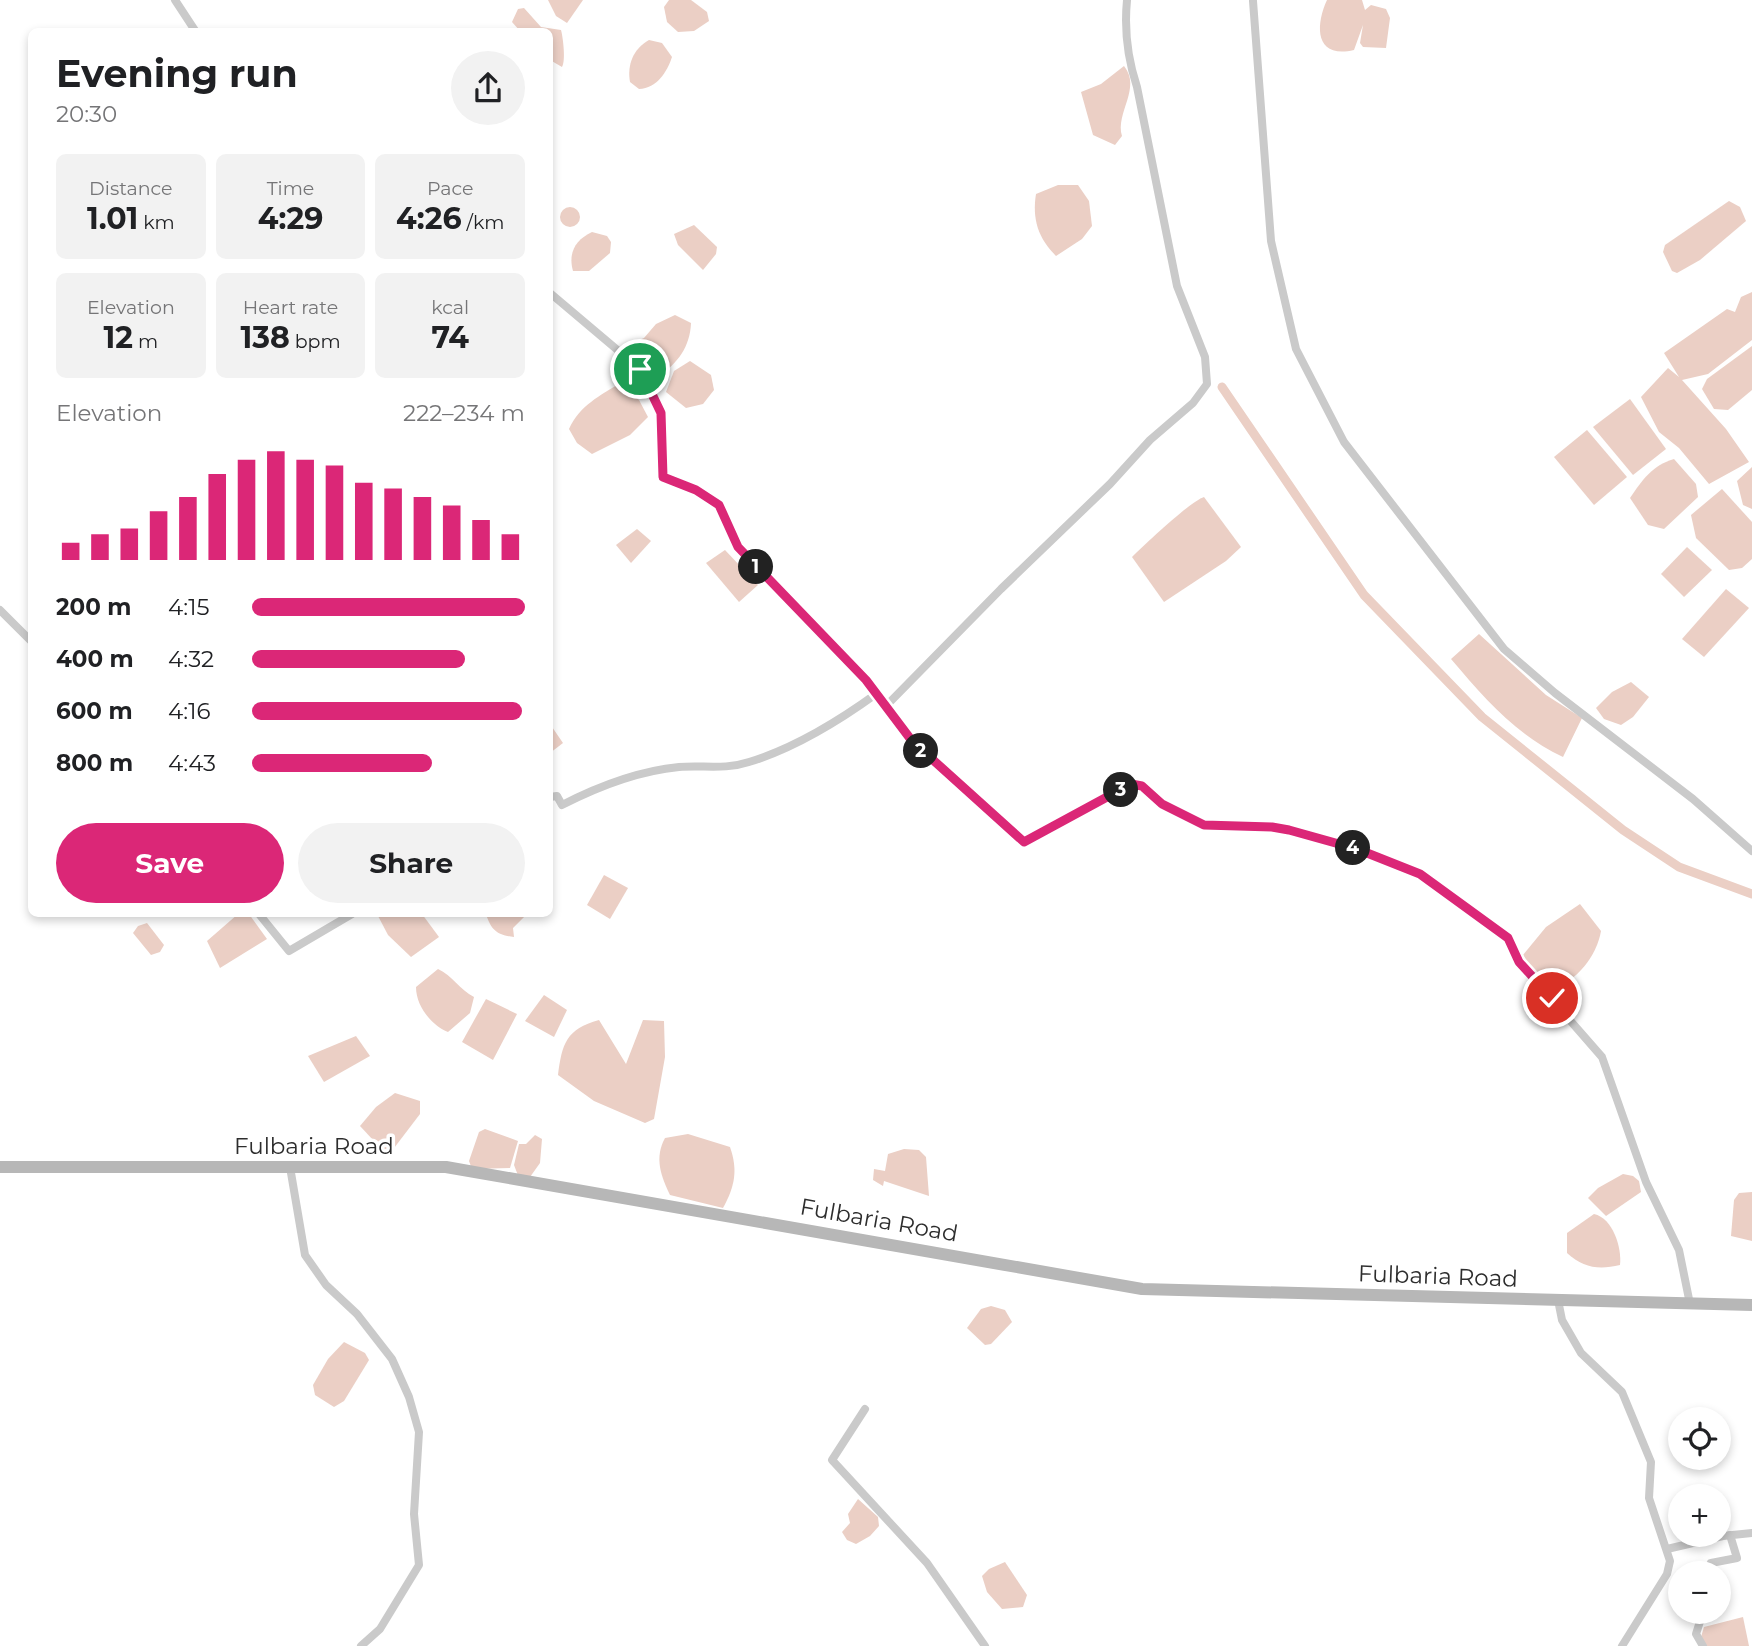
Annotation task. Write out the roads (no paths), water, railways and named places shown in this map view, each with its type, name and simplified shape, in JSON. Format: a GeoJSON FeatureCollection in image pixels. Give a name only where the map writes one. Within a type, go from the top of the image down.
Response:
{"type":"FeatureCollection","features":[{"type":"Feature","properties":{"kind":"main road","name":"Fulbaria Road"},"geometry":{"type":"LineString","coordinates":[[0,1167],[446,1167],[1142,1289],[1752,1305]]}},
{"type":"Feature","properties":{"kind":"street"},"geometry":{"type":"LineString","coordinates":[[175,0],[194,28]]}},
{"type":"Feature","properties":{"kind":"street"},"geometry":{"type":"LineString","coordinates":[[885,707],[1001,589],[1110,484],[1150,440],[1193,403],[1207,384],[1205,357],[1177,286],[1137,87],[1129,62],[1124,28],[1127,0]]}},
{"type":"Feature","properties":{"kind":"street"},"geometry":{"type":"LineString","coordinates":[[1253,1],[1270,241],[1296,349],[1344,442],[1504,649],[1573,707],[1693,799],[1752,851]]}},
{"type":"Feature","properties":{"kind":"street"},"geometry":{"type":"LineString","coordinates":[[553,296],[640,369],[661,413],[663,477],[696,490],[719,505],[738,547],[765,578],[836,647],[912,741],[1024,842],[1131,784],[1142,786],[1162,804],[1204,825],[1272,827],[1357,849],[1420,874],[1508,938],[1519,962],[1602,1057],[1646,1182],[1679,1250],[1689,1304]]}},
{"type":"Feature","properties":{"kind":"street"},"geometry":{"type":"LineString","coordinates":[[0,610],[28,638]]}},
{"type":"Feature","properties":{"kind":"street"},"geometry":{"type":"LineString","coordinates":[[553,797],[557,796],[562,805],[614,781],[650,772],[681,767],[717,769],[750,762],[841,719],[876,694]]}},
{"type":"Feature","properties":{"kind":"street"},"geometry":{"type":"LineString","coordinates":[[261,917],[289,951],[347,917]]}},
{"type":"Feature","properties":{"kind":"street"},"geometry":{"type":"LineString","coordinates":[[290,1167],[305,1255],[326,1285],[357,1314],[392,1359],[409,1397],[419,1432],[414,1514],[419,1565],[380,1629],[361,1646]]}},
{"type":"Feature","properties":{"kind":"street"},"geometry":{"type":"LineString","coordinates":[[1558,1300],[1562,1320],[1581,1353],[1615,1384],[1632,1413],[1651,1461],[1649,1498],[1670,1561],[1667,1574],[1622,1646]]}},
{"type":"Feature","properties":{"kind":"street"},"geometry":{"type":"LineString","coordinates":[[865,1409],[832,1460],[927,1563],[985,1646]]}},
{"type":"Feature","properties":{"kind":"street"},"geometry":{"type":"LineString","coordinates":[[1731,1535],[1752,1533]]}},
{"type":"Feature","properties":{"kind":"street"},"geometry":{"type":"LineString","coordinates":[[1721,1561],[1737,1558],[1731,1538]]}},
{"type":"Feature","properties":{"kind":"street"},"geometry":{"type":"LineString","coordinates":[[1667,1549],[1676,1547]]}},
{"type":"Feature","properties":{"kind":"street"},"geometry":{"type":"LineString","coordinates":[[1699,1624],[1696,1634],[1703,1646]]}},
{"type":"Feature","properties":{"kind":"waterway"},"geometry":{"type":"LineString","coordinates":[[1222,387],[1364,595],[1482,717],[1623,830],[1679,867],[1752,894]]}}]}
